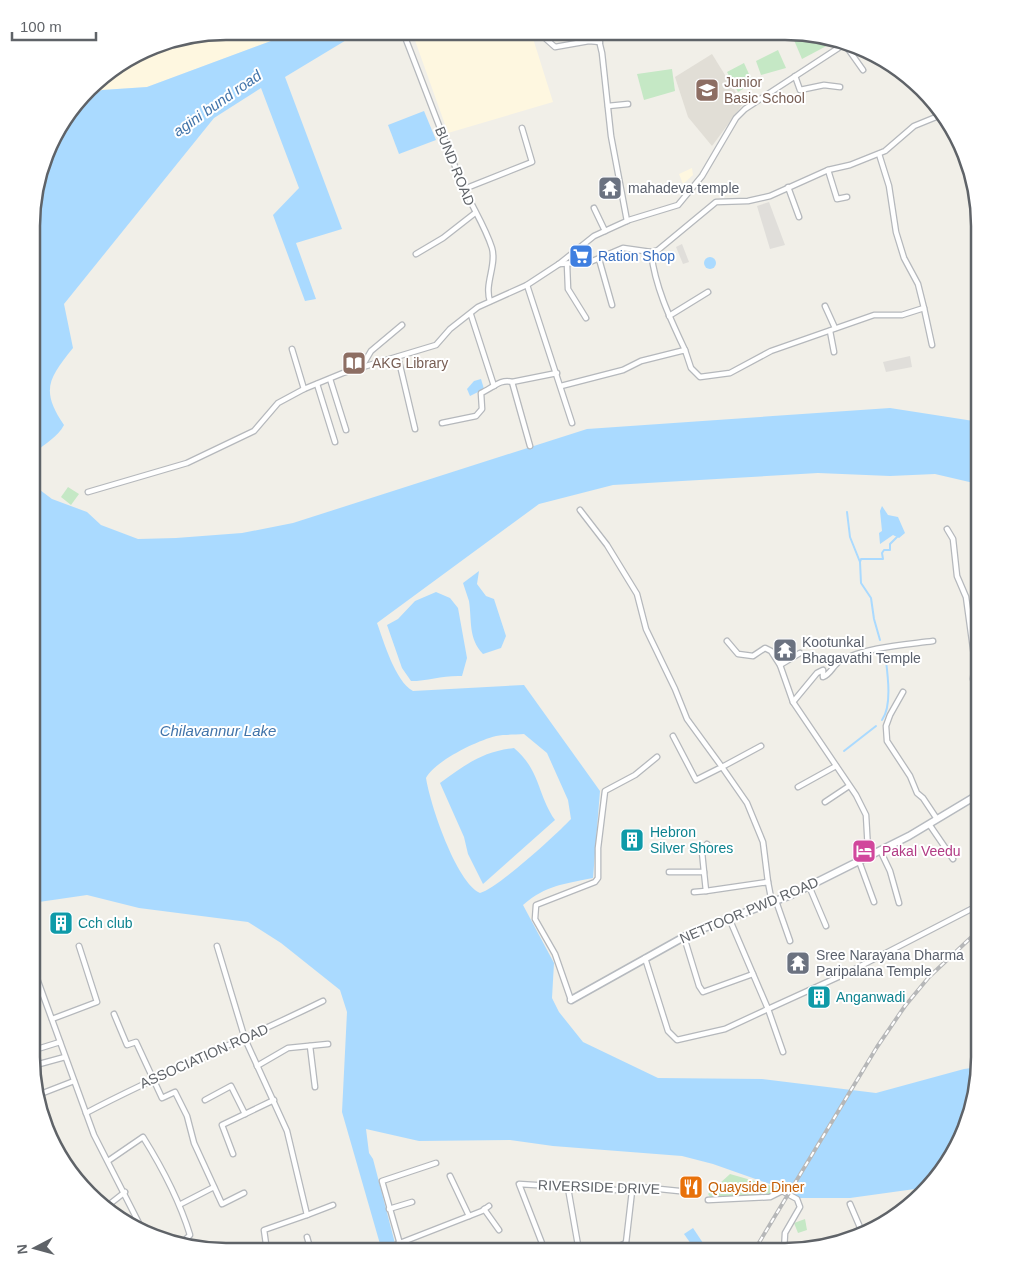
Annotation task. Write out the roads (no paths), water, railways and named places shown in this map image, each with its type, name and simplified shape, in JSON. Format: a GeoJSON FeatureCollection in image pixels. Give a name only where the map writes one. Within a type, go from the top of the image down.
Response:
{"type":"FeatureCollection","features":[{"type":"Feature","properties":{"kind":"street","name":"BUND ROAD"},"geometry":{"type":"LineString","coordinates":[[406,40],[464,189],[487,234],[493,252],[488,294],[490,301]]}},
{"type":"Feature","properties":{"kind":"street"},"geometry":{"type":"LineString","coordinates":[[547,40],[555,47],[585,41],[600,42],[617,172],[627,221]]}},
{"type":"Feature","properties":{"kind":"street"},"geometry":{"type":"LineString","coordinates":[[88,492],[187,463],[254,431],[278,403],[304,389],[361,368],[436,345],[450,329],[478,307],[527,285],[559,264],[587,241],[627,221],[678,205],[702,176],[736,118],[744,109],[840,48]]}},
{"type":"Feature","properties":{"kind":"street"},"geometry":{"type":"LineString","coordinates":[[848,51],[863,70]]}},
{"type":"Feature","properties":{"kind":"street"},"geometry":{"type":"LineString","coordinates":[[795,76],[800,90],[824,85],[840,87]]}},
{"type":"Feature","properties":{"kind":"street"},"geometry":{"type":"LineString","coordinates":[[608,106],[628,104]]}},
{"type":"Feature","properties":{"kind":"street"},"geometry":{"type":"LineString","coordinates":[[559,264],[599,259],[622,248],[652,252],[665,246],[716,202],[748,201],[770,196],[828,170],[850,165],[879,154],[914,126],[936,117]]}},
{"type":"Feature","properties":{"kind":"street"},"geometry":{"type":"LineString","coordinates":[[464,189],[532,162],[522,128]]}},
{"type":"Feature","properties":{"kind":"street"},"geometry":{"type":"LineString","coordinates":[[879,154],[889,186],[896,232],[904,258],[918,284],[932,345]]}},
{"type":"Feature","properties":{"kind":"street"},"geometry":{"type":"LineString","coordinates":[[828,170],[837,199],[847,196]]}},
{"type":"Feature","properties":{"kind":"street"},"geometry":{"type":"LineString","coordinates":[[788,187],[799,217]]}},
{"type":"Feature","properties":{"kind":"street"},"geometry":{"type":"LineString","coordinates":[[594,208],[605,231]]}},
{"type":"Feature","properties":{"kind":"street"},"geometry":{"type":"LineString","coordinates":[[416,254],[443,238],[475,213]]}},
{"type":"Feature","properties":{"kind":"street"},"geometry":{"type":"LineString","coordinates":[[652,252],[654,271],[669,316],[691,368],[700,378],[724,375],[772,351],[874,315],[902,315],[924,308]]}},
{"type":"Feature","properties":{"kind":"street"},"geometry":{"type":"LineString","coordinates":[[599,259],[612,305]]}},
{"type":"Feature","properties":{"kind":"street"},"geometry":{"type":"LineString","coordinates":[[567,264],[568,289],[586,318]]}},
{"type":"Feature","properties":{"kind":"street"},"geometry":{"type":"LineString","coordinates":[[527,285],[572,423]]}},
{"type":"Feature","properties":{"kind":"street"},"geometry":{"type":"LineString","coordinates":[[669,316],[708,292]]}},
{"type":"Feature","properties":{"kind":"street"},"geometry":{"type":"LineString","coordinates":[[825,306],[835,328]]}},
{"type":"Feature","properties":{"kind":"street"},"geometry":{"type":"LineString","coordinates":[[470,315],[494,386]]}},
{"type":"Feature","properties":{"kind":"street"},"geometry":{"type":"LineString","coordinates":[[361,368],[371,351],[402,325]]}},
{"type":"Feature","properties":{"kind":"street"},"geometry":{"type":"LineString","coordinates":[[830,331],[834,352]]}},
{"type":"Feature","properties":{"kind":"street"},"geometry":{"type":"LineString","coordinates":[[292,349],[304,389]]}},
{"type":"Feature","properties":{"kind":"street"},"geometry":{"type":"LineString","coordinates":[[561,386],[623,370],[641,361],[684,350]]}},
{"type":"Feature","properties":{"kind":"street"},"geometry":{"type":"LineString","coordinates":[[398,357],[415,429]]}},
{"type":"Feature","properties":{"kind":"street"},"geometry":{"type":"LineString","coordinates":[[442,423],[480,413],[482,409],[481,393],[494,386],[509,380],[512,382],[557,373]]}},
{"type":"Feature","properties":{"kind":"street"},"geometry":{"type":"LineString","coordinates":[[330,379],[346,430]]}},
{"type":"Feature","properties":{"kind":"street"},"geometry":{"type":"LineString","coordinates":[[512,382],[530,446]]}},
{"type":"Feature","properties":{"kind":"street"},"geometry":{"type":"LineString","coordinates":[[317,384],[335,442]]}},
{"type":"Feature","properties":{"kind":"street"},"geometry":{"type":"LineString","coordinates":[[580,510],[607,546],[637,594],[646,629],[687,719],[747,803],[763,842],[768,882],[790,942]]}},
{"type":"Feature","properties":{"kind":"street"},"geometry":{"type":"LineString","coordinates":[[947,529],[953,539],[957,576],[966,597],[971,634]]}},
{"type":"Feature","properties":{"kind":"street"},"geometry":{"type":"LineString","coordinates":[[727,641],[733,650],[746,656],[753,656],[765,648],[771,651],[780,665],[794,702],[866,815],[870,855]]}},
{"type":"Feature","properties":{"kind":"street"},"geometry":{"type":"LineString","coordinates":[[794,702],[817,673],[823,670],[823,677],[826,676],[839,662],[872,651],[933,641]]}},
{"type":"Feature","properties":{"kind":"street"},"geometry":{"type":"LineString","coordinates":[[780,665],[800,653]]}},
{"type":"Feature","properties":{"kind":"street"},"geometry":{"type":"LineString","coordinates":[[903,692],[886,726],[887,741],[910,776],[917,793],[923,798],[937,819]]}},
{"type":"Feature","properties":{"kind":"street"},"geometry":{"type":"LineString","coordinates":[[673,736],[696,780],[761,746]]}},
{"type":"Feature","properties":{"kind":"street"},"geometry":{"type":"LineString","coordinates":[[571,1000],[555,954],[535,919],[536,905],[595,882],[598,878],[598,848],[605,792],[635,775],[657,757]]}},
{"type":"Feature","properties":{"kind":"street"},"geometry":{"type":"LineString","coordinates":[[798,787],[836,766]]}},
{"type":"Feature","properties":{"kind":"street"},"geometry":{"type":"LineString","coordinates":[[825,802],[849,786]]}},
{"type":"Feature","properties":{"kind":"street","name":"NETTOOR PWD ROAD"},"geometry":{"type":"LineString","coordinates":[[571,1000],[684,937],[774,902],[809,886],[929,824],[971,799]]}},
{"type":"Feature","properties":{"kind":"street"},"geometry":{"type":"LineString","coordinates":[[929,824],[953,859]]}},
{"type":"Feature","properties":{"kind":"street"},"geometry":{"type":"LineString","coordinates":[[706,891],[702,852],[707,844]]}},
{"type":"Feature","properties":{"kind":"street"},"geometry":{"type":"LineString","coordinates":[[880,850],[892,877],[899,903]]}},
{"type":"Feature","properties":{"kind":"street"},"geometry":{"type":"LineString","coordinates":[[859,861],[874,902]]}},
{"type":"Feature","properties":{"kind":"street"},"geometry":{"type":"LineString","coordinates":[[669,872],[704,872]]}},
{"type":"Feature","properties":{"kind":"street"},"geometry":{"type":"LineString","coordinates":[[694,892],[768,882]]}},
{"type":"Feature","properties":{"kind":"street"},"geometry":{"type":"LineString","coordinates":[[809,886],[826,926]]}},
{"type":"Feature","properties":{"kind":"street"},"geometry":{"type":"LineString","coordinates":[[645,958],[668,1030],[677,1040],[688,1039],[725,1029],[847,973],[971,909]]}},
{"type":"Feature","properties":{"kind":"street"},"geometry":{"type":"LineString","coordinates":[[729,918],[768,1009],[783,1052]]}},
{"type":"Feature","properties":{"kind":"street"},"geometry":{"type":"LineString","coordinates":[[684,937],[699,986],[703,992],[753,974]]}},
{"type":"Feature","properties":{"kind":"street"},"geometry":{"type":"LineString","coordinates":[[52,1019],[97,1002],[79,946]]}},
{"type":"Feature","properties":{"kind":"street"},"geometry":{"type":"LineString","coordinates":[[217,946],[245,1040],[287,1131],[307,1215]]}},
{"type":"Feature","properties":{"kind":"street"},"geometry":{"type":"LineString","coordinates":[[40,987],[94,1135],[125,1192],[138,1221]]}},
{"type":"Feature","properties":{"kind":"street","name":"ASSOCIATION ROAD"},"geometry":{"type":"LineString","coordinates":[[86,1113],[152,1079],[245,1040],[323,1001]]}},
{"type":"Feature","properties":{"kind":"street"},"geometry":{"type":"LineString","coordinates":[[114,1014],[127,1044],[136,1042],[162,1098],[175,1092],[187,1116],[194,1143],[222,1204],[244,1193]]}},
{"type":"Feature","properties":{"kind":"street"},"geometry":{"type":"LineString","coordinates":[[40,1048],[60,1042]]}},
{"type":"Feature","properties":{"kind":"street"},"geometry":{"type":"LineString","coordinates":[[257,1066],[288,1048],[328,1044]]}},
{"type":"Feature","properties":{"kind":"street"},"geometry":{"type":"LineString","coordinates":[[310,1046],[315,1087]]}},
{"type":"Feature","properties":{"kind":"street"},"geometry":{"type":"LineString","coordinates":[[40,1064],[65,1057]]}},
{"type":"Feature","properties":{"kind":"street"},"geometry":{"type":"LineString","coordinates":[[44,1093],[74,1081]]}},
{"type":"Feature","properties":{"kind":"street"},"geometry":{"type":"LineString","coordinates":[[205,1100],[231,1086],[245,1114]]}},
{"type":"Feature","properties":{"kind":"street"},"geometry":{"type":"LineString","coordinates":[[233,1154],[222,1125],[274,1100]]}},
{"type":"Feature","properties":{"kind":"street"},"geometry":{"type":"LineString","coordinates":[[108,1161],[143,1137],[168,1176],[181,1204],[190,1235],[187,1238]]}},
{"type":"Feature","properties":{"kind":"street"},"geometry":{"type":"LineString","coordinates":[[436,1163],[382,1181],[400,1243],[470,1216],[489,1206]]}},
{"type":"Feature","properties":{"kind":"street"},"geometry":{"type":"LineString","coordinates":[[450,1176],[470,1216]]}},
{"type":"Feature","properties":{"kind":"street","name":"RIVERSIDE DRIVE"},"geometry":{"type":"LineString","coordinates":[[542,1243],[519,1184],[632,1192],[640,1187],[679,1191]]}},
{"type":"Feature","properties":{"kind":"street"},"geometry":{"type":"LineString","coordinates":[[181,1204],[214,1187]]}},
{"type":"Feature","properties":{"kind":"street"},"geometry":{"type":"LineString","coordinates":[[568,1188],[578,1243]]}},
{"type":"Feature","properties":{"kind":"street"},"geometry":{"type":"LineString","coordinates":[[708,1200],[770,1197],[782,1191],[796,1199],[800,1207],[785,1233],[784,1243]]}},
{"type":"Feature","properties":{"kind":"street"},"geometry":{"type":"LineString","coordinates":[[111,1203],[125,1192]]}},
{"type":"Feature","properties":{"kind":"street"},"geometry":{"type":"LineString","coordinates":[[626,1243],[632,1192]]}},
{"type":"Feature","properties":{"kind":"street"},"geometry":{"type":"LineString","coordinates":[[389,1209],[412,1202]]}},
{"type":"Feature","properties":{"kind":"street"},"geometry":{"type":"LineString","coordinates":[[850,1204],[860,1227]]}},
{"type":"Feature","properties":{"kind":"street"},"geometry":{"type":"LineString","coordinates":[[266,1243],[264,1230],[333,1205]]}},
{"type":"Feature","properties":{"kind":"street"},"geometry":{"type":"LineString","coordinates":[[484,1209],[499,1230]]}},
{"type":"Feature","properties":{"kind":"street"},"geometry":{"type":"LineString","coordinates":[[307,1237],[309,1243]]}},
{"type":"Feature","properties":{"kind":"water","name":"Chilavannur Lake"},"geometry":{"type":"Polygon","coordinates":[[[274,40],[346,40],[285,77],[342,229],[296,243],[316,299],[305,301],[273,215],[299,188],[261,88],[214,118],[64,304],[73,348],[53,376],[50,393],[52,402],[64,425],[40,449],[40,214],[46,178],[54,155],[65,133],[78,113],[97,93],[102,90],[147,87],[274,40]]]}},
{"type":"Feature","properties":{"kind":"water"},"geometry":{"type":"Polygon","coordinates":[[[424,111],[436,140],[399,154],[388,125],[424,111]]]}},
{"type":"Feature","properties":{"kind":"water"},"geometry":{"type":"Polygon","coordinates":[[[710,257],[716,263],[710,269],[704,263],[710,257]]]}},
{"type":"Feature","properties":{"kind":"water"},"geometry":{"type":"Polygon","coordinates":[[[481,379],[484,389],[470,396],[467,389],[474,381],[481,379]]]}},
{"type":"Feature","properties":{"kind":"water","name":"Chilavannur Lake"},"geometry":{"type":"Polygon","coordinates":[[[890,408],[971,421],[971,482],[935,474],[890,476],[818,473],[613,485],[539,504],[377,623],[396,670],[401,679],[413,691],[524,685],[600,791],[593,878],[548,889],[531,898],[523,905],[554,963],[552,998],[559,1012],[583,1042],[658,1078],[762,1079],[876,1093],[971,1068],[965,1105],[952,1139],[933,1170],[915,1189],[850,1198],[799,1198],[787,1190],[713,1164],[682,1156],[553,1146],[510,1140],[419,1141],[366,1129],[369,1153],[373,1159],[395,1243],[380,1243],[342,1112],[347,1012],[340,990],[281,943],[248,922],[139,908],[87,895],[40,902],[40,490],[52,499],[87,512],[101,525],[138,539],[176,538],[242,533],[293,523],[587,429],[890,408]],[[524,734],[496,736],[478,742],[457,752],[438,765],[426,778],[439,823],[453,859],[471,886],[480,893],[489,889],[513,871],[541,848],[571,819],[568,800],[547,753],[524,734]]]}},
{"type":"Feature","properties":{"kind":"water"},"geometry":{"type":"Polygon","coordinates":[[[882,506],[888,515],[898,517],[905,533],[899,538],[893,535],[880,544],[879,533],[882,531],[880,511],[882,506]]]}},
{"type":"Feature","properties":{"kind":"water"},"geometry":{"type":"Polygon","coordinates":[[[479,571],[477,584],[486,596],[494,599],[506,636],[501,648],[483,654],[478,648],[473,635],[469,601],[463,583],[479,571]]]}},
{"type":"Feature","properties":{"kind":"water"},"geometry":{"type":"Polygon","coordinates":[[[436,592],[450,598],[458,608],[467,658],[462,676],[411,681],[402,668],[387,625],[398,619],[415,601],[436,592]]]}},
{"type":"Feature","properties":{"kind":"water"},"geometry":{"type":"Polygon","coordinates":[[[514,748],[529,765],[555,820],[483,884],[468,854],[464,837],[440,783],[483,756],[514,748]]]}},
{"type":"Feature","properties":{"kind":"water"},"geometry":{"type":"Polygon","coordinates":[[[693,1228],[703,1243],[690,1243],[684,1234],[693,1228]]]}},
{"type":"Feature","properties":{"kind":"waterway"},"geometry":{"type":"LineString","coordinates":[[847,512],[850,537],[860,562]]}},
{"type":"Feature","properties":{"kind":"waterway"},"geometry":{"type":"LineString","coordinates":[[880,640],[871,598],[861,583],[860,562],[861,559],[883,559],[882,553],[884,550],[890,550],[890,544],[897,537]]}},
{"type":"Feature","properties":{"kind":"waterway"},"geometry":{"type":"LineString","coordinates":[[882,720],[888,697],[885,653]]}},
{"type":"Feature","properties":{"kind":"waterway"},"geometry":{"type":"LineString","coordinates":[[844,751],[876,726]]}},
{"type":"Feature","properties":{"kind":"railway"},"geometry":{"type":"LineString","coordinates":[[759,1243],[877,1047],[905,1006],[929,977],[971,938]]}},
{"type":"Feature","properties":{"kind":"place","name":"Junior Basic School"},"geometry":{"type":"Point","coordinates":[707,90]}},
{"type":"Feature","properties":{"kind":"place","name":"mahadeva temple"},"geometry":{"type":"Point","coordinates":[610,188]}},
{"type":"Feature","properties":{"kind":"place","name":"Ration Shop"},"geometry":{"type":"Point","coordinates":[581,256]}},
{"type":"Feature","properties":{"kind":"place","name":"AKG Library"},"geometry":{"type":"Point","coordinates":[354,363]}},
{"type":"Feature","properties":{"kind":"place","name":"Kootunkal Bhagavathi Temple"},"geometry":{"type":"Point","coordinates":[785,650]}},
{"type":"Feature","properties":{"kind":"place","name":"Hebron Silver Shores"},"geometry":{"type":"Point","coordinates":[632,840]}},
{"type":"Feature","properties":{"kind":"place","name":"Pakal Veedu"},"geometry":{"type":"Point","coordinates":[864,851]}},
{"type":"Feature","properties":{"kind":"place","name":"Cch club"},"geometry":{"type":"Point","coordinates":[61,923]}},
{"type":"Feature","properties":{"kind":"place","name":"Sree Narayana Dharma Paripalana Temple"},"geometry":{"type":"Point","coordinates":[798,963]}},
{"type":"Feature","properties":{"kind":"place","name":"Anganwadi"},"geometry":{"type":"Point","coordinates":[819,997]}},
{"type":"Feature","properties":{"kind":"place","name":"Quayside Diner"},"geometry":{"type":"Point","coordinates":[691,1187]}},
{"type":"Feature","properties":{"kind":"water label","name":"agini bund road"},"geometry":{"type":"Point","coordinates":[217,103]}}]}
